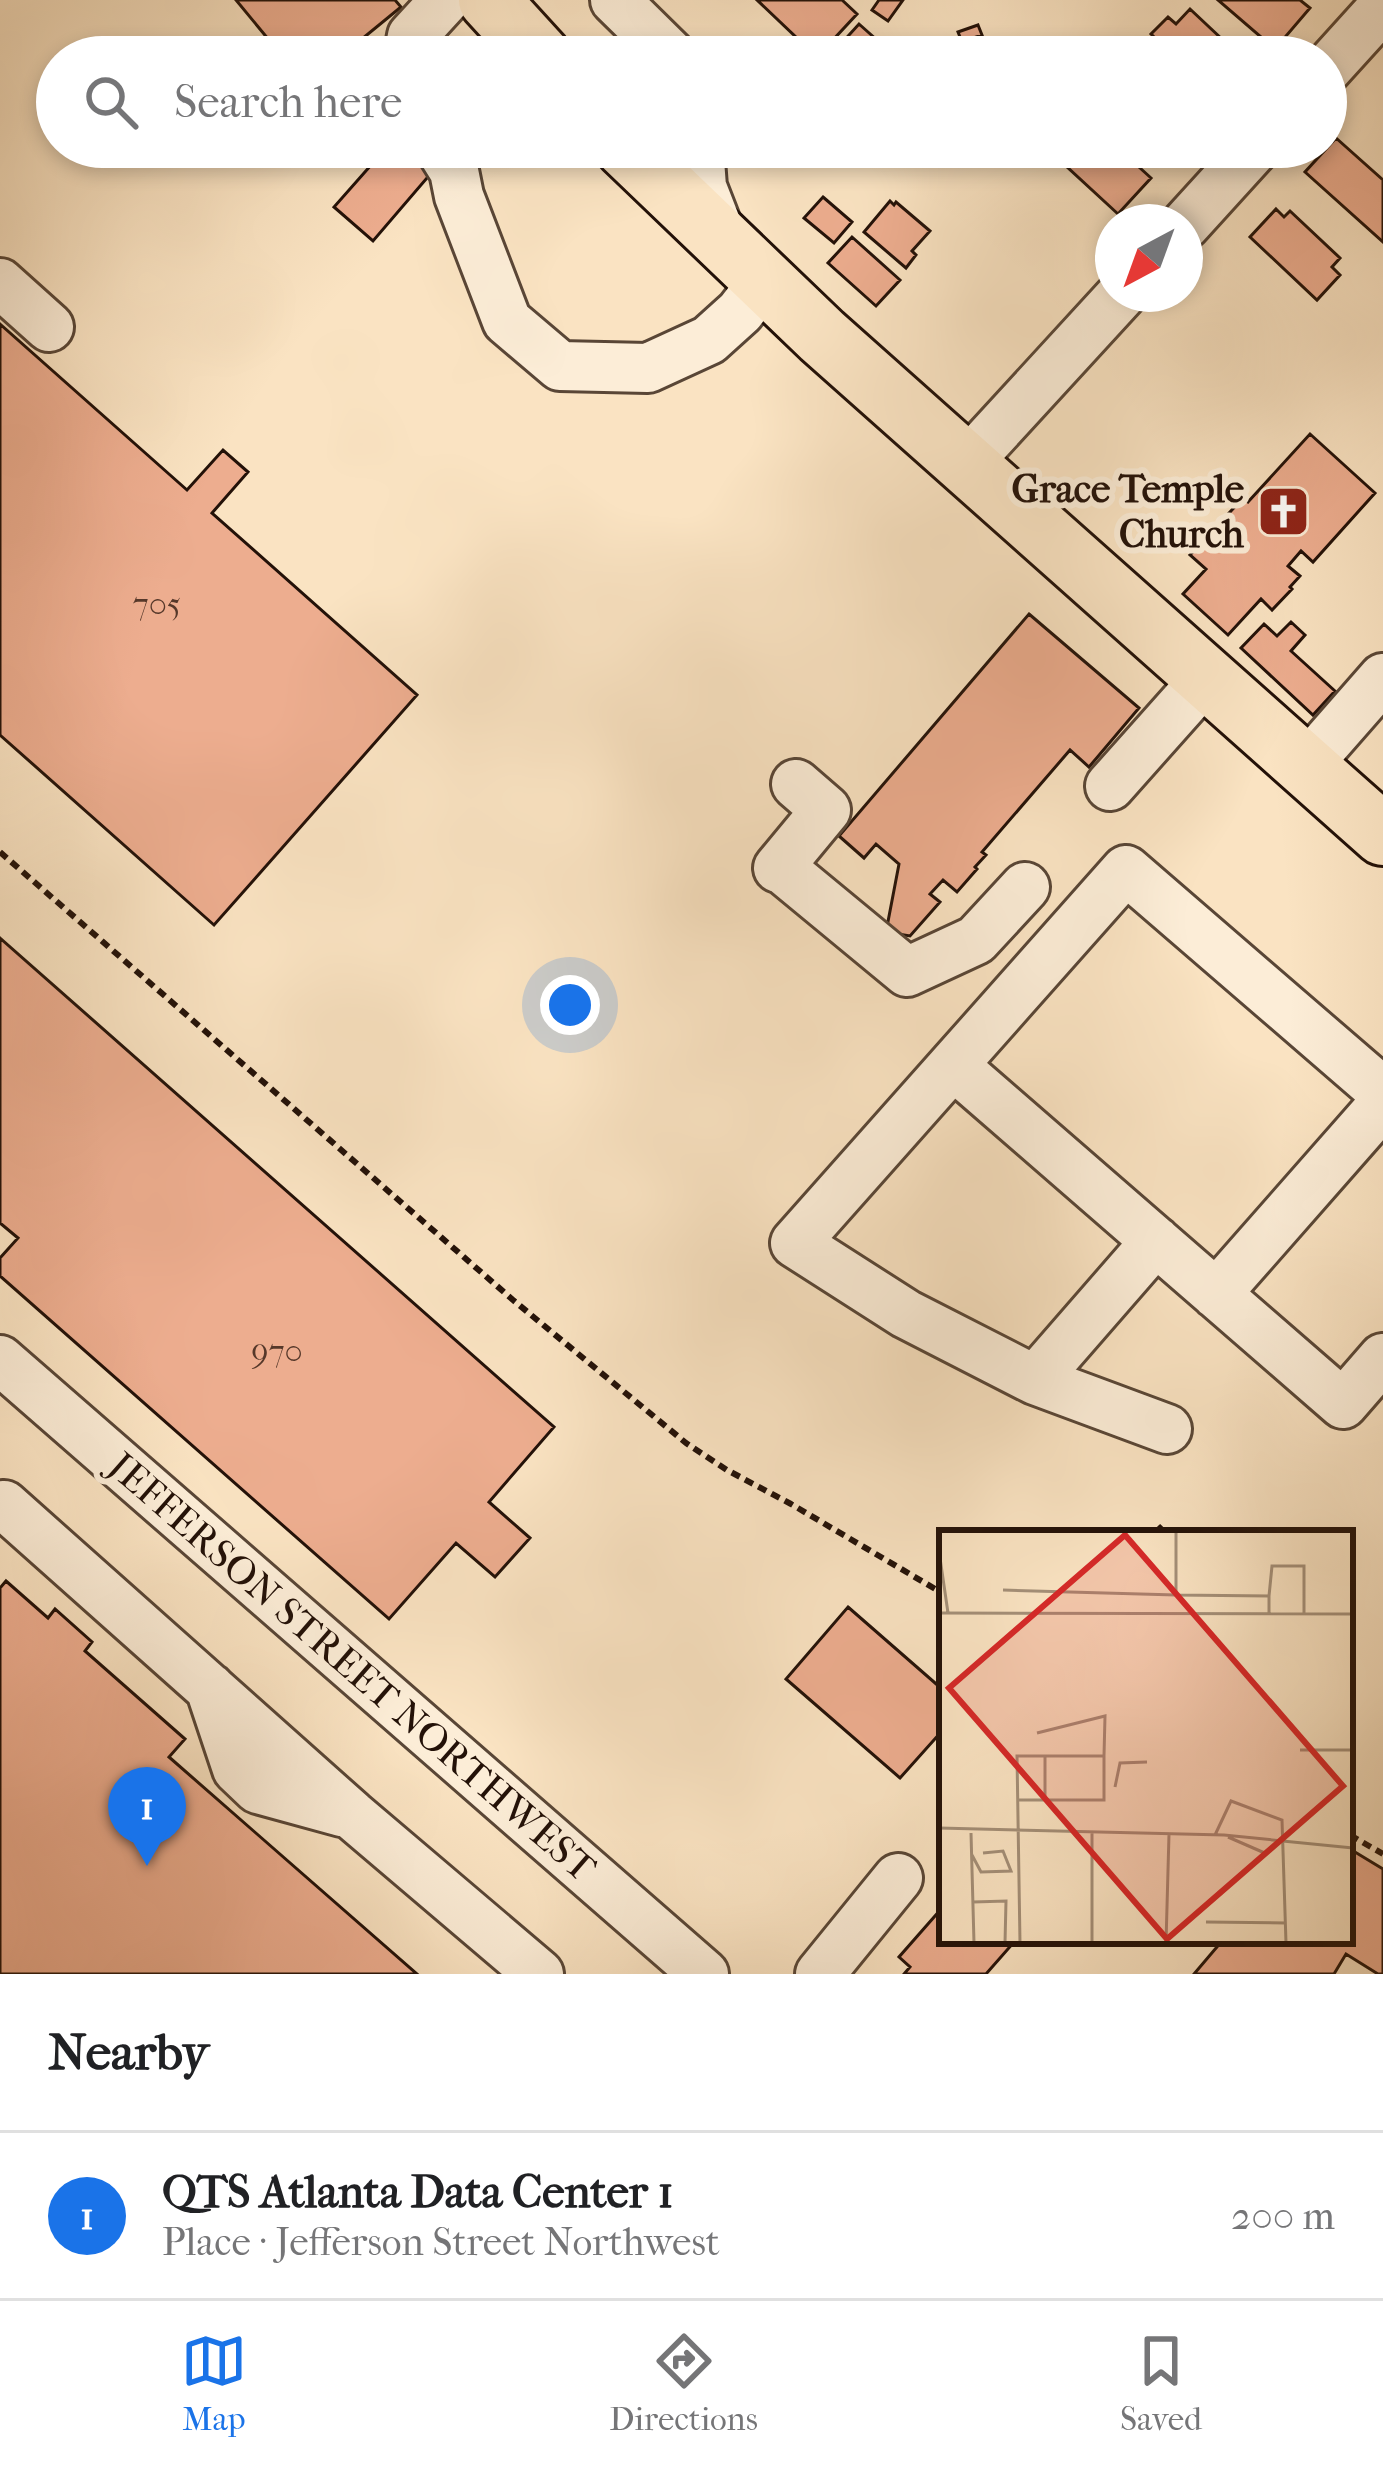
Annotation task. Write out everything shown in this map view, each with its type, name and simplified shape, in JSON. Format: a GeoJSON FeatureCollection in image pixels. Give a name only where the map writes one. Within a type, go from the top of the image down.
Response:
{"type":"FeatureCollection","features":[{"type":"Feature","properties":{"kind":"main road"},"geometry":{"type":"LineString","coordinates":[[489,0],[522,36]]}},
{"type":"Feature","properties":{"kind":"main road"},"geometry":{"type":"LineString","coordinates":[[647,168],[744,263],[1383,835]]}},
{"type":"Feature","properties":{"kind":"street"},"geometry":{"type":"LineString","coordinates":[[412,36],[445,0]]}},
{"type":"Feature","properties":{"kind":"street"},"geometry":{"type":"LineString","coordinates":[[615,0],[652,36]]}},
{"type":"Feature","properties":{"kind":"street"},"geometry":{"type":"LineString","coordinates":[[1347,47],[1383,7]]}},
{"type":"Feature","properties":{"kind":"street"},"geometry":{"type":"LineString","coordinates":[[452,168],[507,321],[560,366],[648,368],[709,340],[740,312],[744,263],[703,187],[701,168]]}},
{"type":"Feature","properties":{"kind":"street"},"geometry":{"type":"LineString","coordinates":[[1203,205],[1237,168]]}},
{"type":"Feature","properties":{"kind":"street"},"geometry":{"type":"LineString","coordinates":[[0,283],[50,327]]}},
{"type":"Feature","properties":{"kind":"street"},"geometry":{"type":"LineString","coordinates":[[968,463],[1106,312]]}},
{"type":"Feature","properties":{"kind":"street"},"geometry":{"type":"LineString","coordinates":[[1110,786],[1207,677]]}},
{"type":"Feature","properties":{"kind":"street"},"geometry":{"type":"LineString","coordinates":[[1306,766],[1383,678]]}},
{"type":"Feature","properties":{"kind":"street"},"geometry":{"type":"LineString","coordinates":[[796,784],[826,810],[782,870],[907,972],[976,940],[1025,887]]}},
{"type":"Feature","properties":{"kind":"street"},"geometry":{"type":"LineString","coordinates":[[1166,1429],[1035,1380],[906,1313],[795,1243],[1126,870],[1383,1092]]}},
{"type":"Feature","properties":{"kind":"street"},"geometry":{"type":"LineString","coordinates":[[953,1065],[1343,1404],[1383,1358]]}},
{"type":"Feature","properties":{"kind":"street"},"geometry":{"type":"LineString","coordinates":[[1216,1294],[1383,1105]]}},
{"type":"Feature","properties":{"kind":"street"},"geometry":{"type":"LineString","coordinates":[[1035,1380],[1156,1241]]}},
{"type":"Feature","properties":{"kind":"street","name":"JEFFERSON STREET NORTHWEST"},"geometry":{"type":"LineString","coordinates":[[0,1360],[704,1974]]}},
{"type":"Feature","properties":{"kind":"street"},"geometry":{"type":"LineString","coordinates":[[2,1505],[539,1974]]}},
{"type":"Feature","properties":{"kind":"street"},"geometry":{"type":"LineString","coordinates":[[820,1974],[898,1878]]}},
{"type":"Feature","properties":{"kind":"path"},"geometry":{"type":"LineString","coordinates":[[0,852],[495,1285],[686,1444],[939,1591]]}},
{"type":"Feature","properties":{"kind":"path"},"geometry":{"type":"LineString","coordinates":[[1158,1526],[1162,1530]]}},
{"type":"Feature","properties":{"kind":"path"},"geometry":{"type":"LineString","coordinates":[[1353,1837],[1383,1853]]}},
{"type":"Feature","properties":{"kind":"building"},"geometry":{"type":"Polygon","coordinates":[[[236,0],[395,0],[401,7],[366,36],[266,36],[236,0]]]}},
{"type":"Feature","properties":{"kind":"building"},"geometry":{"type":"Polygon","coordinates":[[[757,0],[842,0],[857,14],[837,36],[795,36],[757,0]]]}},
{"type":"Feature","properties":{"kind":"building"},"geometry":{"type":"Polygon","coordinates":[[[879,0],[903,0],[888,21],[872,10],[879,0]]]}},
{"type":"Feature","properties":{"kind":"building"},"geometry":{"type":"Polygon","coordinates":[[[1218,0],[1300,0],[1310,8],[1286,36],[1260,36],[1218,0]]]}},
{"type":"Feature","properties":{"kind":"building"},"geometry":{"type":"Polygon","coordinates":[[[1190,9],[1219,36],[1151,34],[1168,17],[1176,24],[1190,9]]]}},
{"type":"Feature","properties":{"kind":"building"},"geometry":{"type":"Polygon","coordinates":[[[859,24],[872,36],[848,36],[859,24]]]}},
{"type":"Feature","properties":{"kind":"building"},"geometry":{"type":"Polygon","coordinates":[[[978,25],[982,35],[960,36],[958,32],[978,25]]]}},
{"type":"Feature","properties":{"kind":"building"},"geometry":{"type":"Polygon","coordinates":[[[1347,148],[1383,180],[1383,242],[1305,172],[1309,168],[1347,168],[1347,148]]]}},
{"type":"Feature","properties":{"kind":"building"},"geometry":{"type":"Polygon","coordinates":[[[368,168],[436,168],[373,241],[334,207],[368,168]]]}},
{"type":"Feature","properties":{"kind":"building"},"geometry":{"type":"Polygon","coordinates":[[[1068,168],[1140,168],[1151,178],[1127,204],[1107,204],[1068,168]]]}},
{"type":"Feature","properties":{"kind":"building"},"geometry":{"type":"Polygon","coordinates":[[[823,197],[852,222],[834,243],[804,218],[823,197]]]}},
{"type":"Feature","properties":{"kind":"building"},"geometry":{"type":"Polygon","coordinates":[[[890,201],[930,231],[912,251],[916,255],[906,268],[864,232],[890,201]]]}},
{"type":"Feature","properties":{"kind":"building"},"geometry":{"type":"Polygon","coordinates":[[[1276,209],[1284,217],[1290,211],[1340,258],[1332,267],[1340,275],[1317,300],[1250,237],[1276,209]]]}},
{"type":"Feature","properties":{"kind":"building"},"geometry":{"type":"Polygon","coordinates":[[[852,237],[900,280],[876,306],[828,263],[852,237]]]}},
{"type":"Feature","properties":{"kind":"building"},"geometry":{"type":"Polygon","coordinates":[[[0,324],[187,490],[223,450],[248,472],[212,513],[417,695],[214,925],[0,735],[0,324]]]}},
{"type":"Feature","properties":{"kind":"building"},"geometry":{"type":"Polygon","coordinates":[[[1310,434],[1375,493],[1313,562],[1301,551],[1288,566],[1300,576],[1272,610],[1261,599],[1228,635],[1183,594],[1206,569],[1190,555],[1243,498],[1248,502],[1310,434]]]}},
{"type":"Feature","properties":{"kind":"building"},"geometry":{"type":"Polygon","coordinates":[[[1029,614],[1139,708],[1089,767],[1070,750],[982,852],[986,855],[957,892],[943,880],[930,894],[940,902],[910,936],[886,932],[899,864],[876,844],[864,858],[839,836],[1029,614]]]}},
{"type":"Feature","properties":{"kind":"building"},"geometry":{"type":"Polygon","coordinates":[[[1291,622],[1305,635],[1291,651],[1335,691],[1313,715],[1241,648],[1264,624],[1277,636],[1291,622]]]}},
{"type":"Feature","properties":{"kind":"building"},"geometry":{"type":"Polygon","coordinates":[[[0,938],[554,1427],[489,1502],[530,1538],[495,1577],[456,1543],[389,1619],[0,1276],[0,1258],[18,1238],[0,1223],[0,938]]]}},
{"type":"Feature","properties":{"kind":"building"},"geometry":{"type":"Polygon","coordinates":[[[6,1581],[48,1618],[55,1609],[92,1642],[85,1651],[185,1739],[169,1757],[417,1974],[0,1974],[0,1588],[6,1581]]]}},
{"type":"Feature","properties":{"kind":"building"},"geometry":{"type":"Polygon","coordinates":[[[848,1607],[939,1686],[939,1734],[900,1778],[786,1679],[848,1607]]]}},
{"type":"Feature","properties":{"kind":"building"},"geometry":{"type":"Polygon","coordinates":[[[1353,1851],[1383,1869],[1383,1974],[1346,1954],[1334,1974],[1194,1974],[1219,1944],[1353,1944],[1353,1851]]]}},
{"type":"Feature","properties":{"kind":"building"},"geometry":{"type":"Polygon","coordinates":[[[939,1911],[939,1944],[1012,1944],[986,1974],[904,1974],[910,1967],[899,1957],[939,1911]]]}},
{"type":"Feature","properties":{"kind":"place","name":"Grace Temple Church"},"geometry":{"type":"Point","coordinates":[1283,511]}},
{"type":"Feature","properties":{"kind":"place","name":"QTS Atlanta Data Center 1"},"geometry":{"type":"Point","coordinates":[147,1866]}}]}
